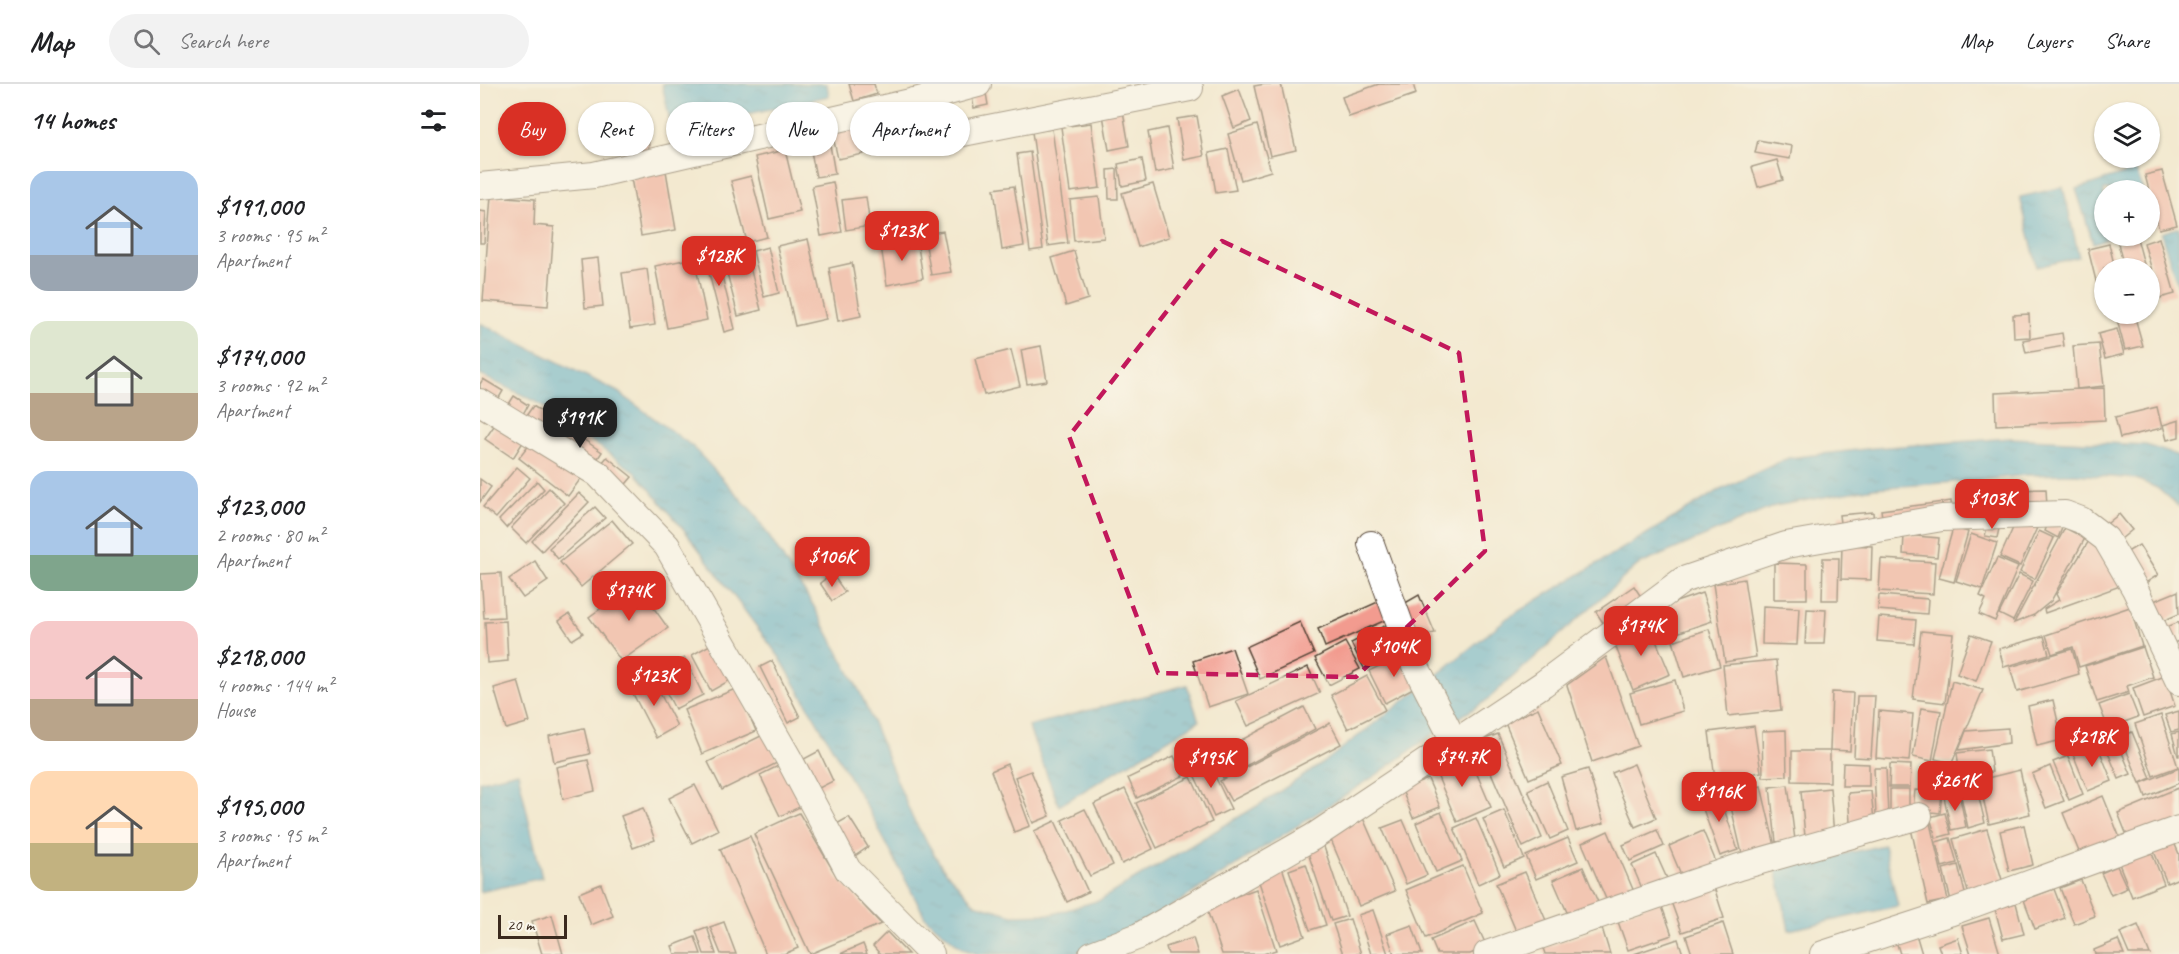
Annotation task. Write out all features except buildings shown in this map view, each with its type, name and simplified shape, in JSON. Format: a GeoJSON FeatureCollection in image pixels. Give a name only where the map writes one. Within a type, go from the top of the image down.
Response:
{"type":"FeatureCollection","features":[{"type":"Feature","properties":{"kind":"street"},"geometry":{"type":"LineString","coordinates":[[480,186],[594,175],[921,94],[978,84]]}},
{"type":"Feature","properties":{"kind":"street"},"geometry":{"type":"LineString","coordinates":[[921,94],[921,127],[930,136],[948,136],[1190,88]]}},
{"type":"Feature","properties":{"kind":"street"},"geometry":{"type":"LineString","coordinates":[[480,402],[597,474],[667,546],[789,759],[848,870],[931,954]]}},
{"type":"Feature","properties":{"kind":"street"},"geometry":{"type":"LineString","coordinates":[[1092,954],[1139,936],[1313,837],[1452,736],[1543,684],[1683,580],[1786,545],[1942,518],[2065,514],[2081,520],[2106,538],[2135,589],[2179,682]]}},
{"type":"Feature","properties":{"kind":"street"},"geometry":{"type":"LineString","coordinates":[[1371,544],[1419,672],[1452,736]]}},
{"type":"Feature","properties":{"kind":"street"},"geometry":{"type":"LineString","coordinates":[[1487,954],[1739,867],[1919,816]]}},
{"type":"Feature","properties":{"kind":"street"},"geometry":{"type":"LineString","coordinates":[[1823,954],[1949,913],[2179,829]]}},
{"type":"Feature","properties":{"kind":"highlighted area"},"geometry":{"type":"Polygon","coordinates":[[[1222,241],[1459,353],[1485,551],[1356,677],[1158,673],[1069,436],[1222,241]]]}},
{"type":"Feature","properties":{"kind":"water"},"geometry":{"type":"Polygon","coordinates":[[[662,84],[827,84],[829,96],[802,102],[766,102],[766,110],[754,113],[754,102],[666,103],[662,84]]]}},
{"type":"Feature","properties":{"kind":"water"},"geometry":{"type":"Polygon","coordinates":[[[2136,170],[2140,180],[2104,180],[2136,170]]]}},
{"type":"Feature","properties":{"kind":"water"},"geometry":{"type":"Polygon","coordinates":[[[2094,183],[2094,243],[2093,243],[2076,189],[2094,183]]]}},
{"type":"Feature","properties":{"kind":"water"},"geometry":{"type":"Polygon","coordinates":[[[2063,187],[2079,257],[2037,267],[2020,197],[2063,187]]]}},
{"type":"Feature","properties":{"kind":"water"},"geometry":{"type":"Polygon","coordinates":[[[2179,227],[2179,287],[2178,287],[2161,233],[2179,227]]]}},
{"type":"Feature","properties":{"kind":"water"},"geometry":{"type":"Polygon","coordinates":[[[480,323],[618,392],[692,446],[754,513],[813,605],[860,692],[913,819],[942,867],[975,904],[1013,915],[1053,914],[1100,900],[1262,803],[1323,763],[1507,618],[1718,491],[1788,458],[1874,448],[2011,438],[2146,445],[2179,456],[2179,507],[2157,488],[2136,479],[2074,474],[2026,475],[1874,488],[1775,506],[1638,565],[1486,701],[1435,733],[1375,776],[1168,909],[1112,940],[1074,954],[978,954],[963,949],[925,917],[869,811],[780,658],[685,531],[636,473],[535,401],[480,375],[480,323]]]}},
{"type":"Feature","properties":{"kind":"water"},"geometry":{"type":"Polygon","coordinates":[[[1187,685],[1199,721],[1059,806],[1028,726],[1187,685]]]}},
{"type":"Feature","properties":{"kind":"water"},"geometry":{"type":"Polygon","coordinates":[[[518,772],[542,878],[480,892],[480,781],[518,772]]]}},
{"type":"Feature","properties":{"kind":"water"},"geometry":{"type":"Polygon","coordinates":[[[1884,845],[1898,906],[1789,930],[1776,869],[1884,845]]]}}]}
